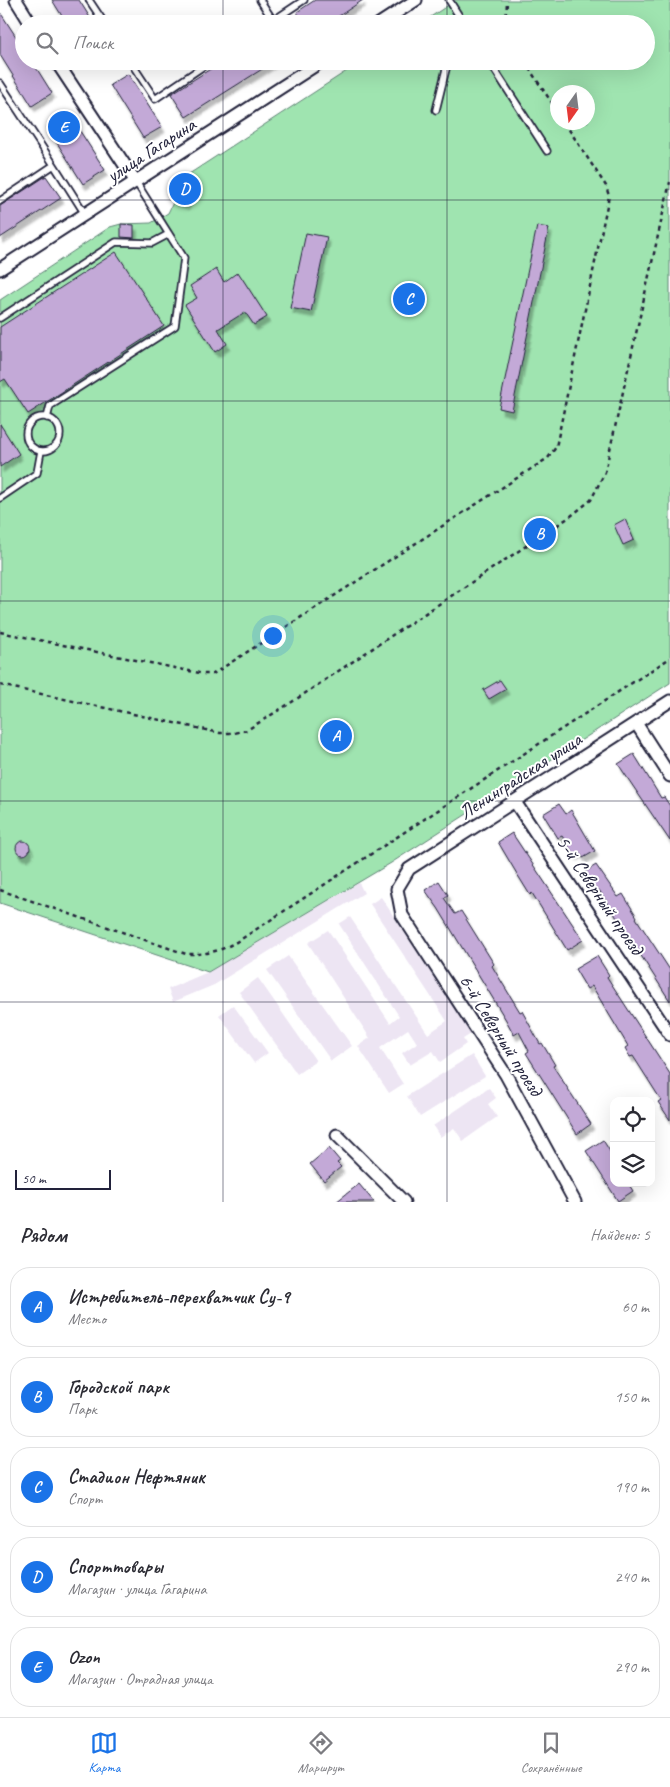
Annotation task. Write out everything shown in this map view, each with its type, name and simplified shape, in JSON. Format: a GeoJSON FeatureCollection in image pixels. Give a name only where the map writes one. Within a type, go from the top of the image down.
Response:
{"type":"FeatureCollection","features":[{"type":"Feature","properties":{"kind":"street"},"geometry":{"type":"LineString","coordinates":[[16,0],[25,15]]}},
{"type":"Feature","properties":{"kind":"street"},"geometry":{"type":"LineString","coordinates":[[394,15],[416,0]]}},
{"type":"Feature","properties":{"kind":"street"},"geometry":{"type":"LineString","coordinates":[[62,70],[136,182]]}},
{"type":"Feature","properties":{"kind":"street","name":"улица Гагарина"},"geometry":{"type":"LineString","coordinates":[[0,268],[86,215],[306,71]]}},
{"type":"Feature","properties":{"kind":"street","name":"Ленинградская улица"},"geometry":{"type":"LineString","coordinates":[[397,889],[409,869],[670,701]]}},
{"type":"Feature","properties":{"kind":"street"},"geometry":{"type":"LineString","coordinates":[[636,723],[670,776]]}},
{"type":"Feature","properties":{"kind":"street","name":"5-й Северный проезд"},"geometry":{"type":"LineString","coordinates":[[515,802],[670,1035]]}},
{"type":"Feature","properties":{"kind":"street","name":"6-й Северный проезд"},"geometry":{"type":"LineString","coordinates":[[397,889],[402,915],[506,1075],[575,1202]]}},
{"type":"Feature","properties":{"kind":"street"},"geometry":{"type":"LineString","coordinates":[[337,1135],[404,1202]]}},
{"type":"Feature","properties":{"kind":"lane"},"geometry":{"type":"LineString","coordinates":[[89,0],[99,15]]}},
{"type":"Feature","properties":{"kind":"lane"},"geometry":{"type":"LineString","coordinates":[[260,0],[268,15]]}},
{"type":"Feature","properties":{"kind":"lane"},"geometry":{"type":"LineString","coordinates":[[283,15],[304,0]]}},
{"type":"Feature","properties":{"kind":"lane"},"geometry":{"type":"LineString","coordinates":[[449,0],[459,15]]}},
{"type":"Feature","properties":{"kind":"lane"},"geometry":{"type":"LineString","coordinates":[[136,70],[154,99],[198,70]]}},
{"type":"Feature","properties":{"kind":"lane"},"geometry":{"type":"LineString","coordinates":[[436,110],[446,70]]}},
{"type":"Feature","properties":{"kind":"lane"},"geometry":{"type":"LineString","coordinates":[[495,70],[546,151]]}},
{"type":"Feature","properties":{"kind":"lane"},"geometry":{"type":"LineString","coordinates":[[0,83],[86,215]]}},
{"type":"Feature","properties":{"kind":"lane"},"geometry":{"type":"LineString","coordinates":[[0,201],[54,165]]}},
{"type":"Feature","properties":{"kind":"lane"},"geometry":{"type":"LineString","coordinates":[[47,418],[50,406],[175,326],[184,258],[136,182]]}},
{"type":"Feature","properties":{"kind":"lane"},"geometry":{"type":"LineString","coordinates":[[0,318],[116,242],[152,243],[169,234]]}},
{"type":"Feature","properties":{"kind":"lane"},"geometry":{"type":"LineString","coordinates":[[47,418],[56,424],[60,435],[56,445],[51,449],[41,451],[31,446],[26,437],[26,431],[28,426],[36,419],[47,418]]}},
{"type":"Feature","properties":{"kind":"lane"},"geometry":{"type":"LineString","coordinates":[[0,498],[37,473],[41,451]]}},
{"type":"Feature","properties":{"kind":"path"},"geometry":{"type":"LineString","coordinates":[[506,15],[507,0]]}},
{"type":"Feature","properties":{"kind":"path"},"geometry":{"type":"LineString","coordinates":[[530,70],[550,100]]}},
{"type":"Feature","properties":{"kind":"path"},"geometry":{"type":"LineString","coordinates":[[0,632],[194,672],[213,674],[548,458],[556,447],[609,196],[606,186],[569,130]]}},
{"type":"Feature","properties":{"kind":"path"},"geometry":{"type":"LineString","coordinates":[[0,685],[220,733],[234,733],[247,730],[571,516],[591,500],[605,472],[670,182]]}},
{"type":"Feature","properties":{"kind":"path"},"geometry":{"type":"LineString","coordinates":[[0,890],[186,954],[212,953],[226,948],[243,938],[670,658]]}},
{"type":"Feature","properties":{"kind":"shaded area"},"geometry":{"type":"Polygon","coordinates":[[[359,883],[364,893],[214,985],[173,1002],[168,989],[208,972],[359,883]]]}},
{"type":"Feature","properties":{"kind":"shaded area"},"geometry":{"type":"Polygon","coordinates":[[[381,897],[471,1034],[463,1039],[466,1044],[440,1062],[433,1051],[410,1065],[402,1053],[417,1043],[408,1029],[380,1048],[403,1084],[389,1093],[358,1046],[370,1038],[308,943],[328,930],[390,1023],[399,1016],[339,924],[350,917],[428,1034],[447,1021],[370,904],[381,897]]]}},
{"type":"Feature","properties":{"kind":"shaded area"},"geometry":{"type":"Polygon","coordinates":[[[288,956],[352,1046],[331,1061],[267,970],[288,956]]]}},
{"type":"Feature","properties":{"kind":"shaded area"},"geometry":{"type":"Polygon","coordinates":[[[258,978],[316,1061],[297,1074],[239,992],[258,978]]]}},
{"type":"Feature","properties":{"kind":"shaded area"},"geometry":{"type":"Polygon","coordinates":[[[233,1005],[268,1053],[254,1063],[219,1015],[233,1005]]]}},
{"type":"Feature","properties":{"kind":"shaded area"},"geometry":{"type":"Polygon","coordinates":[[[472,1055],[485,1076],[420,1117],[407,1096],[472,1055]]]}},
{"type":"Feature","properties":{"kind":"shaded area"},"geometry":{"type":"Polygon","coordinates":[[[489,1088],[496,1098],[488,1104],[497,1117],[463,1141],[454,1128],[440,1137],[433,1126],[489,1088]]]}},
{"type":"Feature","properties":{"kind":"green space"},"geometry":{"type":"Polygon","coordinates":[[[456,0],[670,0],[670,683],[391,863],[208,972],[0,903],[0,300],[110,227],[121,224],[151,223],[168,213],[186,176],[348,70],[655,70],[655,15],[434,15],[456,0]]]}},
{"type":"Feature","properties":{"kind":"building"},"geometry":{"type":"Polygon","coordinates":[[[52,0],[79,0],[88,15],[61,15],[52,0]]]}},
{"type":"Feature","properties":{"kind":"building"},"geometry":{"type":"Polygon","coordinates":[[[315,0],[363,0],[340,15],[299,15],[297,12],[315,0]]]}},
{"type":"Feature","properties":{"kind":"building"},"geometry":{"type":"Polygon","coordinates":[[[0,12],[15,35],[15,70],[38,70],[52,93],[32,106],[0,55],[0,12]]]}},
{"type":"Feature","properties":{"kind":"building"},"geometry":{"type":"Polygon","coordinates":[[[209,70],[261,70],[186,117],[171,94],[209,70]]]}},
{"type":"Feature","properties":{"kind":"building"},"geometry":{"type":"Polygon","coordinates":[[[128,74],[162,127],[143,138],[110,85],[128,74]]]}},
{"type":"Feature","properties":{"kind":"building"},"geometry":{"type":"Polygon","coordinates":[[[69,114],[105,170],[83,184],[47,127],[69,114]]]}},
{"type":"Feature","properties":{"kind":"building"},"geometry":{"type":"Polygon","coordinates":[[[46,176],[61,198],[0,238],[0,206],[46,176]]]}},
{"type":"Feature","properties":{"kind":"building"},"geometry":{"type":"Polygon","coordinates":[[[181,185],[192,190],[186,204],[174,199],[181,185]]]}},
{"type":"Feature","properties":{"kind":"building"},"geometry":{"type":"Polygon","coordinates":[[[121,224],[134,225],[134,238],[121,237],[121,224]]]}},
{"type":"Feature","properties":{"kind":"building"},"geometry":{"type":"Polygon","coordinates":[[[537,226],[549,228],[512,411],[499,408],[537,226]]]}},
{"type":"Feature","properties":{"kind":"building"},"geometry":{"type":"Polygon","coordinates":[[[306,233],[327,237],[311,312],[290,308],[306,233]]]}},
{"type":"Feature","properties":{"kind":"building"},"geometry":{"type":"Polygon","coordinates":[[[116,252],[164,326],[28,414],[5,379],[0,382],[0,327],[116,252]]]}},
{"type":"Feature","properties":{"kind":"building"},"geometry":{"type":"Polygon","coordinates":[[[216,269],[224,282],[238,272],[267,317],[254,325],[245,312],[218,329],[227,344],[215,352],[185,305],[197,298],[190,286],[216,269]]]}},
{"type":"Feature","properties":{"kind":"building"},"geometry":{"type":"Polygon","coordinates":[[[0,424],[19,454],[0,467],[0,424]]]}},
{"type":"Feature","properties":{"kind":"building"},"geometry":{"type":"Polygon","coordinates":[[[625,519],[634,540],[623,545],[614,525],[625,519]]]}},
{"type":"Feature","properties":{"kind":"building"},"geometry":{"type":"Polygon","coordinates":[[[500,680],[506,689],[489,699],[483,690],[500,680]]]}},
{"type":"Feature","properties":{"kind":"building"},"geometry":{"type":"Polygon","coordinates":[[[634,754],[661,798],[664,797],[670,806],[670,841],[618,764],[634,754]]]}},
{"type":"Feature","properties":{"kind":"building"},"geometry":{"type":"Polygon","coordinates":[[[559,804],[566,814],[571,810],[595,851],[583,858],[579,852],[574,855],[562,836],[558,838],[543,814],[559,804]]]}},
{"type":"Feature","properties":{"kind":"building"},"geometry":{"type":"Polygon","coordinates":[[[512,833],[583,940],[567,950],[532,893],[530,895],[498,842],[512,833]]]}},
{"type":"Feature","properties":{"kind":"building"},"geometry":{"type":"Polygon","coordinates":[[[20,841],[26,841],[30,848],[26,855],[20,855],[16,851],[16,845],[20,841]]]}},
{"type":"Feature","properties":{"kind":"building"},"geometry":{"type":"Polygon","coordinates":[[[596,865],[618,897],[623,894],[636,918],[670,970],[670,1001],[599,890],[597,891],[585,872],[596,865]]]}},
{"type":"Feature","properties":{"kind":"building"},"geometry":{"type":"Polygon","coordinates":[[[439,881],[448,895],[444,898],[455,914],[461,911],[494,964],[492,966],[520,1012],[522,1011],[540,1044],[542,1043],[555,1065],[553,1066],[591,1124],[577,1134],[526,1053],[529,1051],[519,1032],[514,1035],[438,908],[425,890],[439,881]]]}},
{"type":"Feature","properties":{"kind":"building"},"geometry":{"type":"Polygon","coordinates":[[[597,956],[609,975],[607,977],[670,1074],[670,1120],[658,1102],[661,1100],[633,1056],[630,1057],[625,1048],[628,1046],[592,986],[587,989],[575,969],[597,956]]]}},
{"type":"Feature","properties":{"kind":"building"},"geometry":{"type":"Polygon","coordinates":[[[603,1140],[610,1151],[610,1187],[630,1187],[633,1191],[618,1201],[586,1151],[603,1140]]]}},
{"type":"Feature","properties":{"kind":"building"},"geometry":{"type":"Polygon","coordinates":[[[329,1148],[340,1161],[337,1163],[341,1167],[324,1181],[310,1164],[329,1148]]]}},
{"type":"Feature","properties":{"kind":"building"},"geometry":{"type":"Polygon","coordinates":[[[359,1184],[374,1202],[336,1202],[359,1184]]]}},
{"type":"Feature","properties":{"kind":"place","name":"Ozon"},"geometry":{"type":"Point","coordinates":[64,127]}},
{"type":"Feature","properties":{"kind":"place","name":"Спорттовары"},"geometry":{"type":"Point","coordinates":[185,189]}},
{"type":"Feature","properties":{"kind":"place","name":"Стадион Нефтяник"},"geometry":{"type":"Point","coordinates":[409,299]}},
{"type":"Feature","properties":{"kind":"place","name":"Городской парк"},"geometry":{"type":"Point","coordinates":[540,534]}},
{"type":"Feature","properties":{"kind":"place","name":"Истребитель-перехватчик Су-9"},"geometry":{"type":"Point","coordinates":[336,736]}}]}
